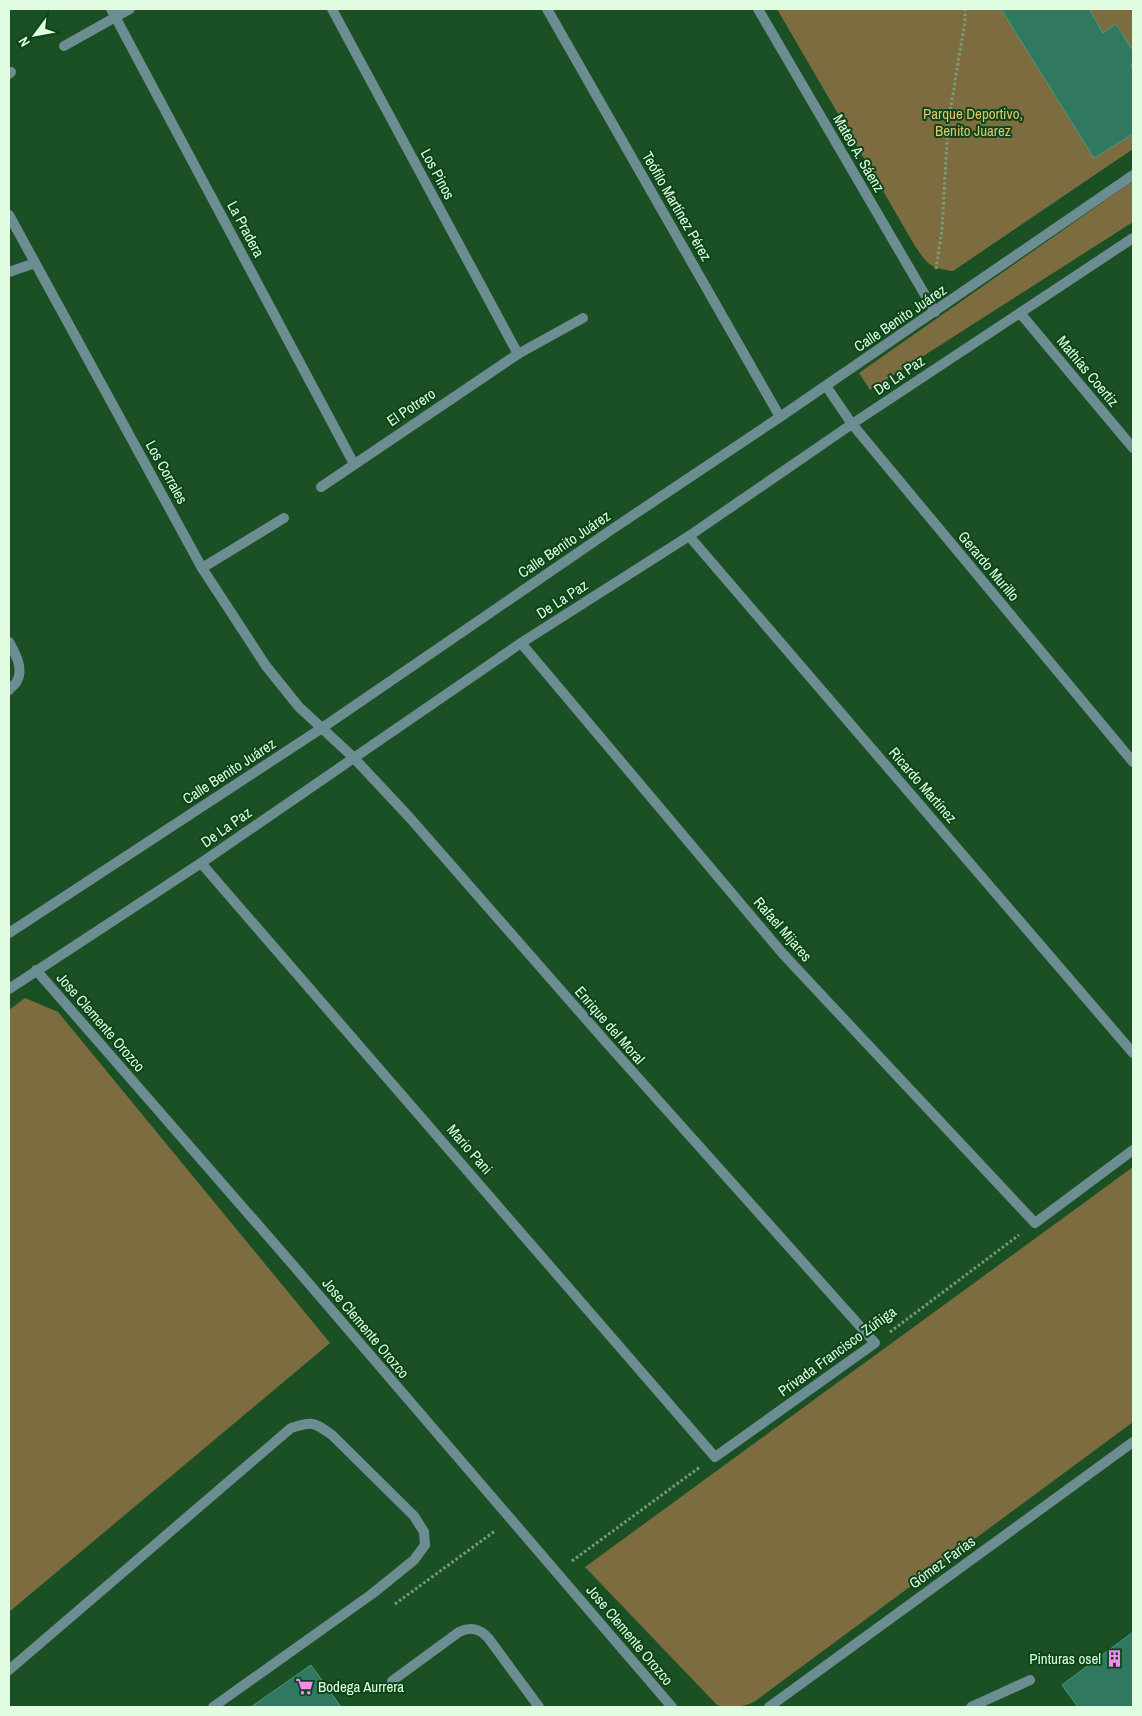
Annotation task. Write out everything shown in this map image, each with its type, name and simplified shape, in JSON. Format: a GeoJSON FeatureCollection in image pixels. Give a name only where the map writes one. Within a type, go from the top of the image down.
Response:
{"type":"FeatureCollection","features":[{"type":"Feature","properties":{"kind":"street"},"geometry":{"type":"LineString","coordinates":[[64,46],[114,13],[130,9]]}},
{"type":"Feature","properties":{"kind":"street","name":"Los Pinos"},"geometry":{"type":"LineString","coordinates":[[332,9],[518,354]]}},
{"type":"Feature","properties":{"kind":"street","name":"Teófilo Martínez Pérez"},"geometry":{"type":"LineString","coordinates":[[547,9],[780,417]]}},
{"type":"Feature","properties":{"kind":"street","name":"Mateo A. Sáenz"},"geometry":{"type":"LineString","coordinates":[[758,9],[935,312]]}},
{"type":"Feature","properties":{"kind":"street","name":"La Pradera"},"geometry":{"type":"LineString","coordinates":[[114,13],[354,464]]}},
{"type":"Feature","properties":{"kind":"street","name":"Calle Benito Juárez"},"geometry":{"type":"LineString","coordinates":[[9,933],[322,728],[611,530],[935,312],[1133,175]]}},
{"type":"Feature","properties":{"kind":"street","name":"Los Corrales"},"geometry":{"type":"LineString","coordinates":[[9,215],[202,568],[266,666],[299,707],[322,728]]}},
{"type":"Feature","properties":{"kind":"street","name":"De La Paz"},"geometry":{"type":"LineString","coordinates":[[9,989],[201,863],[521,643],[689,536],[852,424],[1133,238]]}},
{"type":"Feature","properties":{"kind":"street"},"geometry":{"type":"LineString","coordinates":[[9,272],[35,263]]}},
{"type":"Feature","properties":{"kind":"street","name":"Mathías Coertiz"},"geometry":{"type":"LineString","coordinates":[[1020,313],[1133,448]]}},
{"type":"Feature","properties":{"kind":"street","name":"El Potrero"},"geometry":{"type":"LineString","coordinates":[[321,486],[518,354],[583,318]]}},
{"type":"Feature","properties":{"kind":"street","name":"Gerardo Murillo"},"geometry":{"type":"LineString","coordinates":[[826,386],[852,424],[1133,762]]}},
{"type":"Feature","properties":{"kind":"street"},"geometry":{"type":"LineString","coordinates":[[202,568],[284,518]]}},
{"type":"Feature","properties":{"kind":"street","name":"Ricardo Martínez"},"geometry":{"type":"LineString","coordinates":[[689,536],[1133,1054]]}},
{"type":"Feature","properties":{"kind":"street"},"geometry":{"type":"LineString","coordinates":[[9,642],[20,668],[18,681],[9,690]]}},
{"type":"Feature","properties":{"kind":"street","name":"Rafael Mijares"},"geometry":{"type":"LineString","coordinates":[[521,643],[783,954],[1035,1223]]}},
{"type":"Feature","properties":{"kind":"street","name":"Enrique del Moral"},"geometry":{"type":"LineString","coordinates":[[322,728],[353,757],[410,818],[612,1050],[875,1343]]}},
{"type":"Feature","properties":{"kind":"street","name":"Mario Pani"},"geometry":{"type":"LineString","coordinates":[[201,863],[715,1457]]}},
{"type":"Feature","properties":{"kind":"street","name":"Jose Clemente Orozco"},"geometry":{"type":"LineString","coordinates":[[36,970],[293,1265],[672,1707]]}},
{"type":"Feature","properties":{"kind":"street"},"geometry":{"type":"LineString","coordinates":[[1035,1223],[1133,1150]]}},
{"type":"Feature","properties":{"kind":"street","name":"Privada Francisco Zúñiga"},"geometry":{"type":"LineString","coordinates":[[715,1457],[875,1343]]}},
{"type":"Feature","properties":{"kind":"street"},"geometry":{"type":"LineString","coordinates":[[9,1670],[291,1428],[307,1423],[317,1424],[332,1436],[414,1516],[424,1532],[425,1545],[414,1560],[372,1594],[213,1707]]}},
{"type":"Feature","properties":{"kind":"street","name":"Gómez Farías"},"geometry":{"type":"LineString","coordinates":[[769,1707],[1133,1442]]}},
{"type":"Feature","properties":{"kind":"street"},"geometry":{"type":"LineString","coordinates":[[392,1681],[459,1632],[472,1628],[485,1634],[539,1707]]}},
{"type":"Feature","properties":{"kind":"street"},"geometry":{"type":"LineString","coordinates":[[970,1707],[1030,1680]]}},
{"type":"Feature","properties":{"kind":"path"},"geometry":{"type":"LineString","coordinates":[[936,269],[942,230],[948,124],[965,21],[965,9]]}},
{"type":"Feature","properties":{"kind":"path","name":"Privada Francisco Zúñiga"},"geometry":{"type":"LineString","coordinates":[[875,1343],[1035,1223]]}},
{"type":"Feature","properties":{"kind":"path"},"geometry":{"type":"LineString","coordinates":[[557,1573],[715,1457]]}},
{"type":"Feature","properties":{"kind":"path"},"geometry":{"type":"LineString","coordinates":[[372,1594],[387,1610],[510,1520]]}},
{"type":"Feature","properties":{"kind":"green space","name":"Parque Deportivo, Benito Juarez"},"geometry":{"type":"Polygon","coordinates":[[[777,9],[1133,9],[1133,149],[953,271],[934,267],[923,258],[915,246],[777,9]]]}},
{"type":"Feature","properties":{"kind":"green space"},"geometry":{"type":"Polygon","coordinates":[[[1133,181],[1133,222],[870,390],[859,373],[1133,181]]]}},
{"type":"Feature","properties":{"kind":"green space"},"geometry":{"type":"Polygon","coordinates":[[[25,998],[58,1012],[330,1343],[9,1612],[9,1010],[25,998]]]}},
{"type":"Feature","properties":{"kind":"green space"},"geometry":{"type":"Polygon","coordinates":[[[1133,1167],[1133,1422],[754,1702],[736,1707],[717,1705],[585,1567],[1133,1167]]]}},
{"type":"Feature","properties":{"kind":"building"},"geometry":{"type":"Polygon","coordinates":[[[1001,9],[1089,9],[1103,33],[1116,24],[1133,51],[1133,63],[1131,65],[1133,69],[1133,134],[1094,158],[1001,9]]]}},
{"type":"Feature","properties":{"kind":"building","name":"Pinturas osel"},"geometry":{"type":"Polygon","coordinates":[[[1133,1632],[1133,1707],[1078,1707],[1062,1685],[1133,1632]]]}},
{"type":"Feature","properties":{"kind":"building","name":"Bodega Aurrera"},"geometry":{"type":"Polygon","coordinates":[[[311,1665],[341,1707],[251,1707],[311,1665]]]}},
{"type":"Feature","properties":{"kind":"place","name":"Pinturas osel"},"geometry":{"type":"Point","coordinates":[1115,1658]}},
{"type":"Feature","properties":{"kind":"place","name":"Bodega Aurrera"},"geometry":{"type":"Point","coordinates":[304,1686]}}]}
